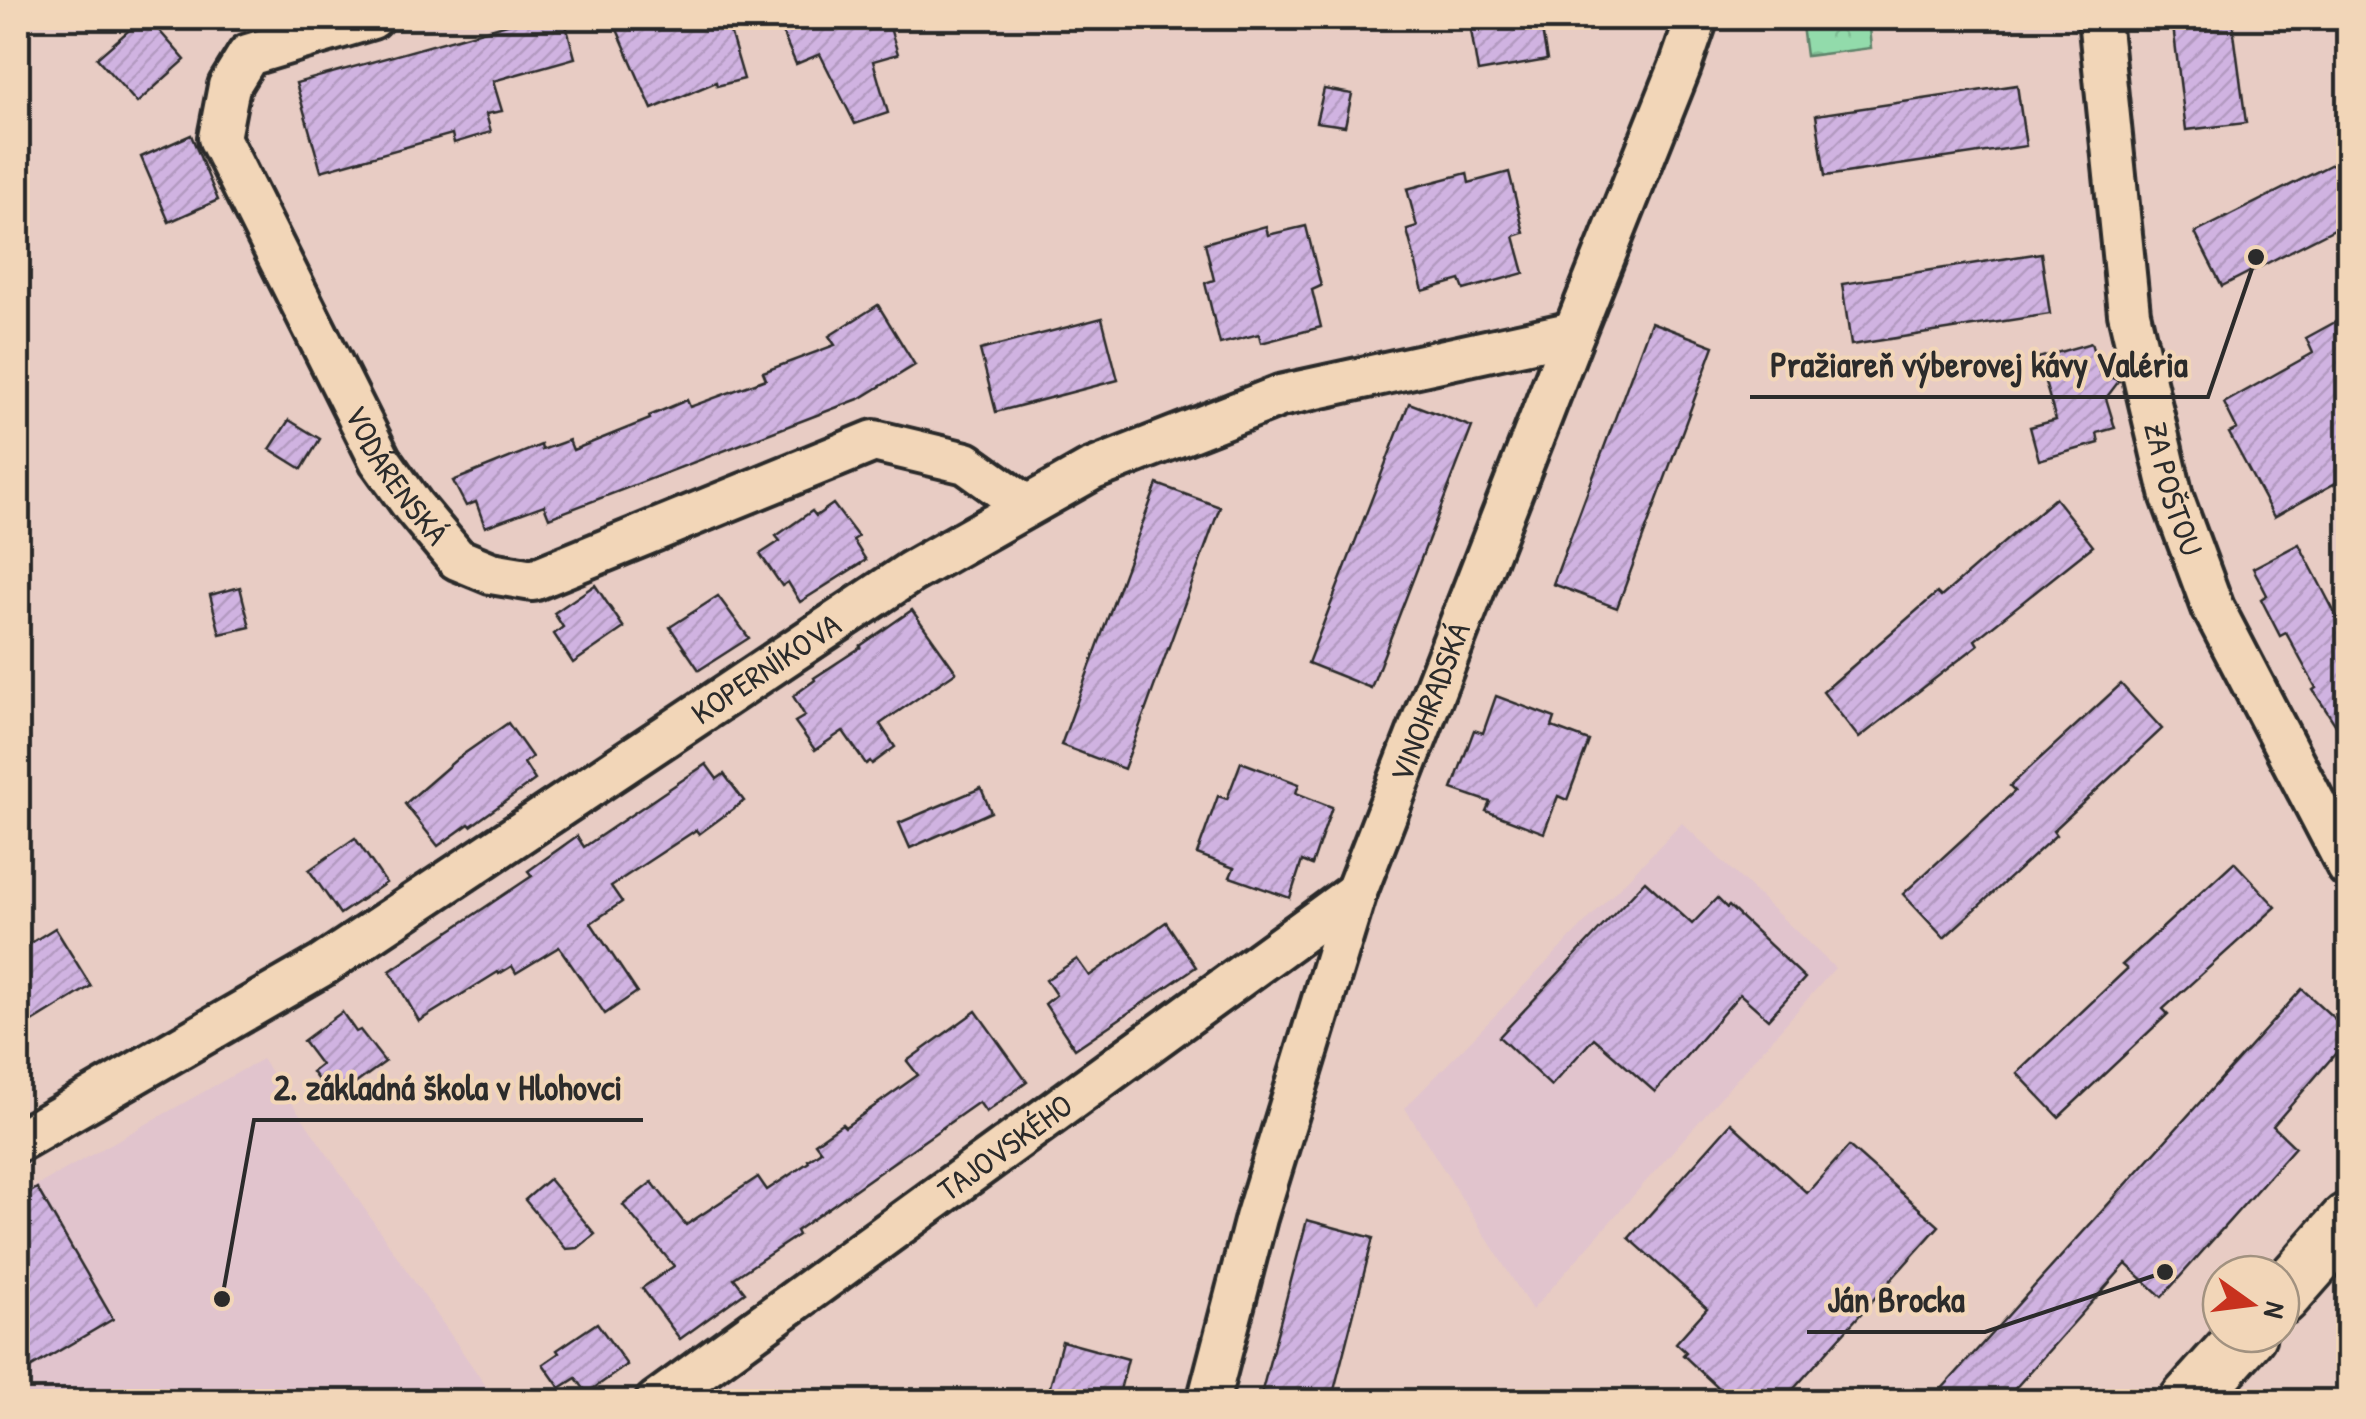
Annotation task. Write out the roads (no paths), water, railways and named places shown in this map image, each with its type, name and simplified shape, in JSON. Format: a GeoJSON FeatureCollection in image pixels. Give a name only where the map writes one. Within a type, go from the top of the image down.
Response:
{"type":"FeatureCollection","features":[{"type":"Feature","properties":{"kind":"main road"},"geometry":{"type":"LineString","coordinates":[[2301,1275],[2348,1222]]}},
{"type":"Feature","properties":{"kind":"main road"},"geometry":{"type":"LineString","coordinates":[[2187,1402],[2230,1354]]}},
{"type":"Feature","properties":{"kind":"street","name":"VODÁRENSKÁ"},"geometry":{"type":"LineString","coordinates":[[372,18],[248,55],[229,86],[219,138],[380,460],[456,559],[491,573],[534,580],[874,440],[966,463],[1026,506]]}},
{"type":"Feature","properties":{"kind":"street","name":"VINOHRADSKÁ"},"geometry":{"type":"LineString","coordinates":[[1208,1402],[1256,1218],[1356,892],[1697,18]]}},
{"type":"Feature","properties":{"kind":"street","name":"ZA POŠTOU"},"geometry":{"type":"LineString","coordinates":[[2099,18],[2129,313],[2172,497],[2213,608],[2348,867]]}},
{"type":"Feature","properties":{"kind":"street","name":"KOPERNÍKOVA"},"geometry":{"type":"LineString","coordinates":[[18,1142],[324,965],[910,572],[1091,470],[1280,396],[1574,332]]}},
{"type":"Feature","properties":{"kind":"street","name":"TAJOVSKÉHO"},"geometry":{"type":"LineString","coordinates":[[656,1402],[1356,892]]}},
{"type":"Feature","properties":{"kind":"place","name":"Pražiareň výberovej kávy Valéria"},"geometry":{"type":"Point","coordinates":[2256,257]}},
{"type":"Feature","properties":{"kind":"place","name":"Ján Brocka"},"geometry":{"type":"Point","coordinates":[2165,1272]}},
{"type":"Feature","properties":{"kind":"place","name":"2. základná škola v Hlohovci"},"geometry":{"type":"Point","coordinates":[222,1299]}}]}
